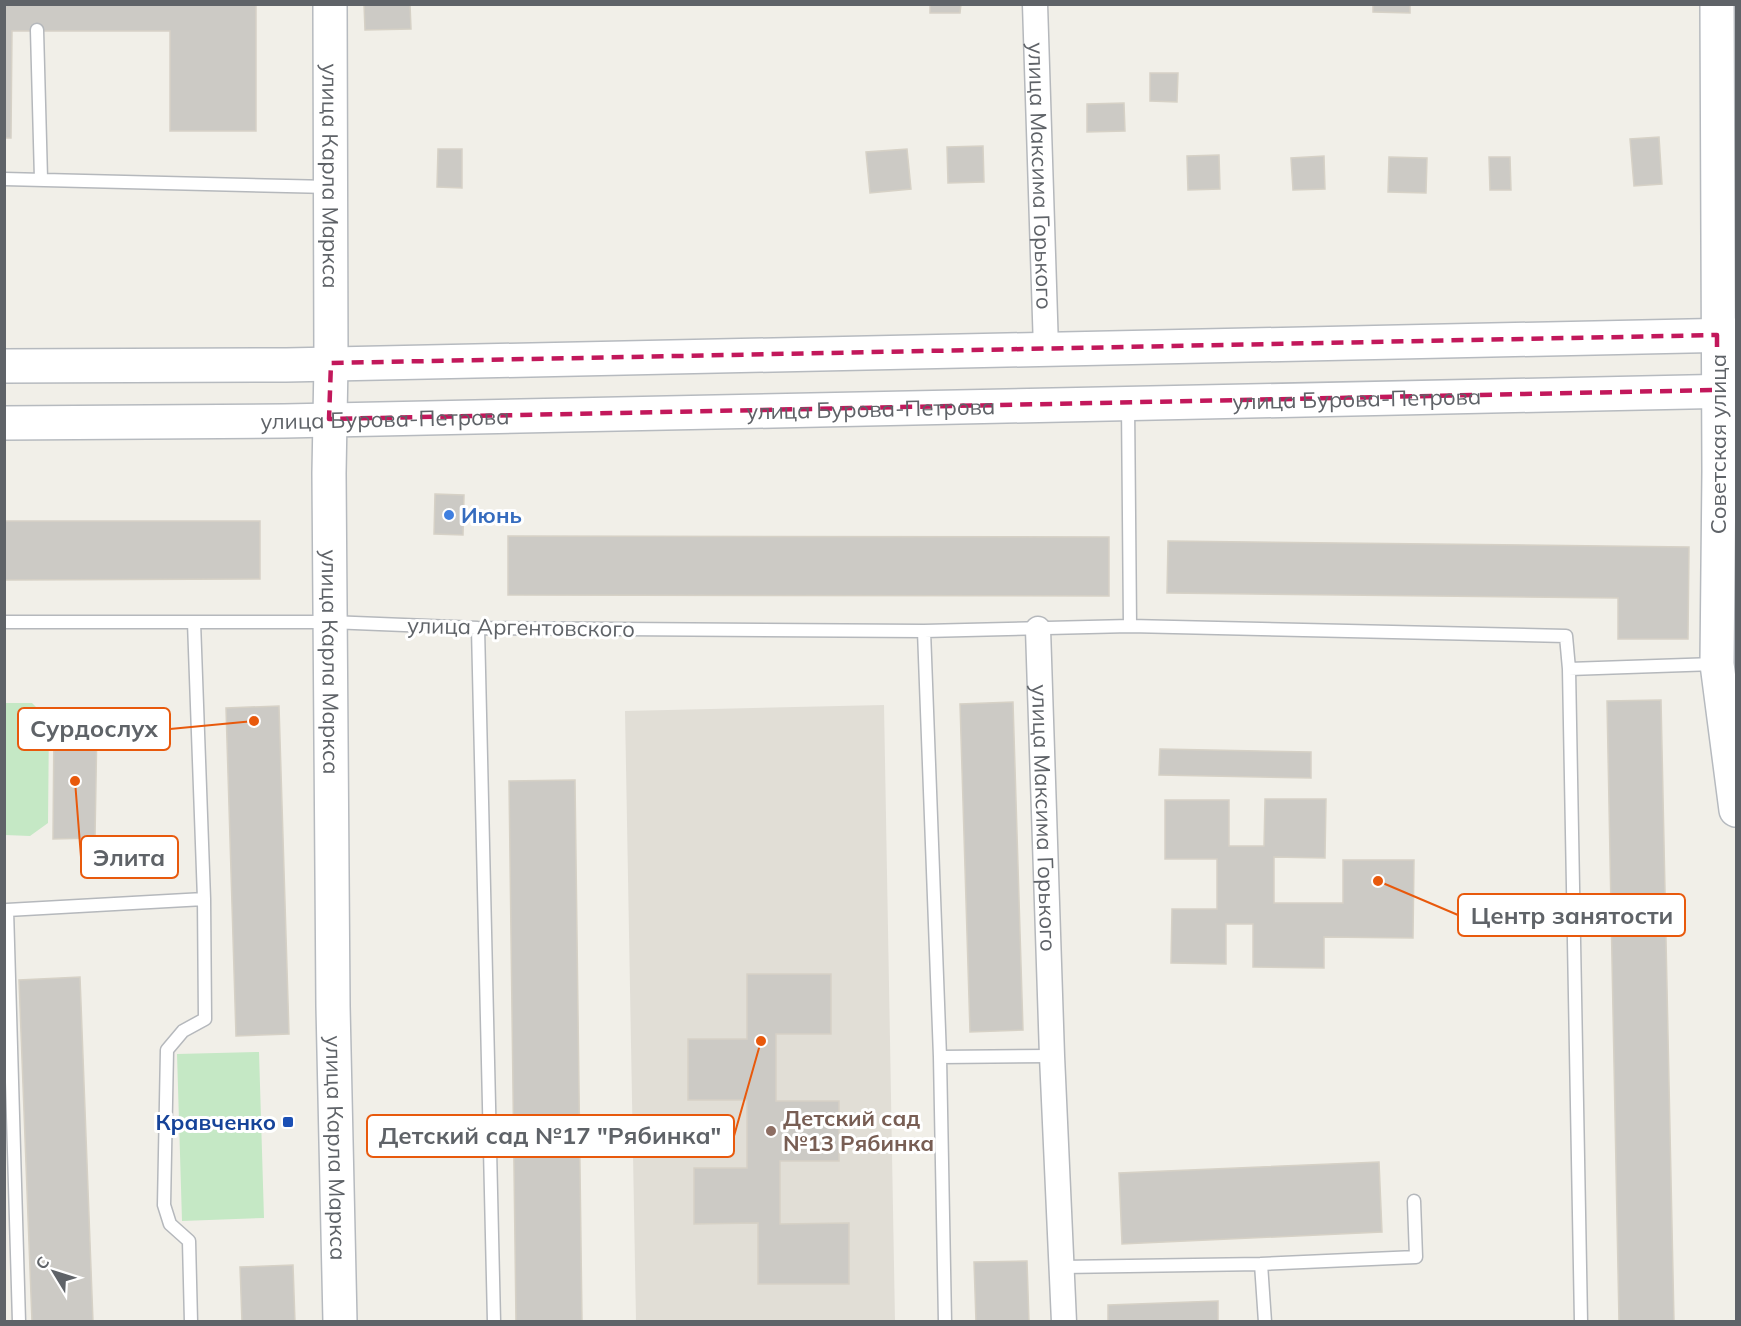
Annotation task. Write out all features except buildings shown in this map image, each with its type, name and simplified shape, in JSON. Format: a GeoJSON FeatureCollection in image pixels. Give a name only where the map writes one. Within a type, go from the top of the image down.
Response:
{"type":"FeatureCollection","features":[{"type":"Feature","properties":{"kind":"main road","name":"улица Карла Маркса"},"geometry":{"type":"LineString","coordinates":[[330,4],[332,363],[329,419],[330,622],[333,1006],[340,1322]]}},
{"type":"Feature","properties":{"kind":"main road","name":"Советская улица"},"geometry":{"type":"LineString","coordinates":[[1717,4],[1727,335],[1717,664],[1737,810]]}},
{"type":"Feature","properties":{"kind":"main road"},"geometry":{"type":"LineString","coordinates":[[4,366],[332,363],[1727,335]]}},
{"type":"Feature","properties":{"kind":"main road","name":"улица Бурова-Петрова"},"geometry":{"type":"LineString","coordinates":[[4,423],[329,419],[1727,391]]}},
{"type":"Feature","properties":{"kind":"street","name":"улица Максима Горького"},"geometry":{"type":"LineString","coordinates":[[1035,4],[1046,349]]}},
{"type":"Feature","properties":{"kind":"street","name":"улица Максима Горького"},"geometry":{"type":"LineString","coordinates":[[1038,629],[1052,1056],[1064,1322]]}},
{"type":"Feature","properties":{"kind":"lane"},"geometry":{"type":"LineString","coordinates":[[37,30],[41,179]]}},
{"type":"Feature","properties":{"kind":"lane"},"geometry":{"type":"LineString","coordinates":[[4,179],[330,187]]}},
{"type":"Feature","properties":{"kind":"lane"},"geometry":{"type":"LineString","coordinates":[[1128,403],[1130,626]]}},
{"type":"Feature","properties":{"kind":"lane","name":"улица Аргентовского"},"geometry":{"type":"LineString","coordinates":[[4,622],[330,622],[478,628],[924,631],[1038,629]]}},
{"type":"Feature","properties":{"kind":"lane"},"geometry":{"type":"LineString","coordinates":[[191,1322],[189,1241],[170,1224],[164,1205],[168,1050],[183,1031],[205,1019],[204,899],[194,622]]}},
{"type":"Feature","properties":{"kind":"lane"},"geometry":{"type":"LineString","coordinates":[[1038,629],[1130,626],[1566,636],[1569,669],[1581,1322]]}},
{"type":"Feature","properties":{"kind":"lane"},"geometry":{"type":"LineString","coordinates":[[478,628],[494,1322]]}},
{"type":"Feature","properties":{"kind":"lane"},"geometry":{"type":"LineString","coordinates":[[924,631],[940,1057],[945,1322]]}},
{"type":"Feature","properties":{"kind":"lane"},"geometry":{"type":"LineString","coordinates":[[1569,669],[1717,664]]}},
{"type":"Feature","properties":{"kind":"lane"},"geometry":{"type":"LineString","coordinates":[[19,1322],[7,910],[204,899]]}},
{"type":"Feature","properties":{"kind":"lane"},"geometry":{"type":"LineString","coordinates":[[940,1057],[1052,1056]]}},
{"type":"Feature","properties":{"kind":"lane"},"geometry":{"type":"LineString","coordinates":[[1062,1267],[1261,1264],[1416,1257],[1414,1201]]}},
{"type":"Feature","properties":{"kind":"lane"},"geometry":{"type":"LineString","coordinates":[[1261,1264],[1265,1322]]}},
{"type":"Feature","properties":{"kind":"highlighted area"},"geometry":{"type":"Polygon","coordinates":[[[1717,335],[1717,390],[329,419],[331,363],[1717,335]]]}},
{"type":"Feature","properties":{"kind":"shaded area"},"geometry":{"type":"Polygon","coordinates":[[[884,705],[895,1321],[636,1321],[625,711],[884,705]]]}},
{"type":"Feature","properties":{"kind":"green space"},"geometry":{"type":"Polygon","coordinates":[[[5,703],[32,703],[49,720],[48,823],[30,836],[5,835],[5,703]]]}},
{"type":"Feature","properties":{"kind":"green space"},"geometry":{"type":"Polygon","coordinates":[[[259,1052],[264,1218],[182,1221],[177,1054],[259,1052]]]}},
{"type":"Feature","properties":{"kind":"place","name":"Июнь"},"geometry":{"type":"Point","coordinates":[449,515]}},
{"type":"Feature","properties":{"kind":"place","name":"Сурдослух"},"geometry":{"type":"Point","coordinates":[254,721]}},
{"type":"Feature","properties":{"kind":"place","name":"Элита"},"geometry":{"type":"Point","coordinates":[75,781]}},
{"type":"Feature","properties":{"kind":"place","name":"Центр занятости"},"geometry":{"type":"Point","coordinates":[1378,881]}},
{"type":"Feature","properties":{"kind":"place","name":"Детский сад №17 \"Рябинка\""},"geometry":{"type":"Point","coordinates":[761,1041]}},
{"type":"Feature","properties":{"kind":"place","name":"Кравченко"},"geometry":{"type":"Point","coordinates":[288,1122]}},
{"type":"Feature","properties":{"kind":"place","name":"Детский сад №13 Рябинка"},"geometry":{"type":"Point","coordinates":[771,1131]}}]}
